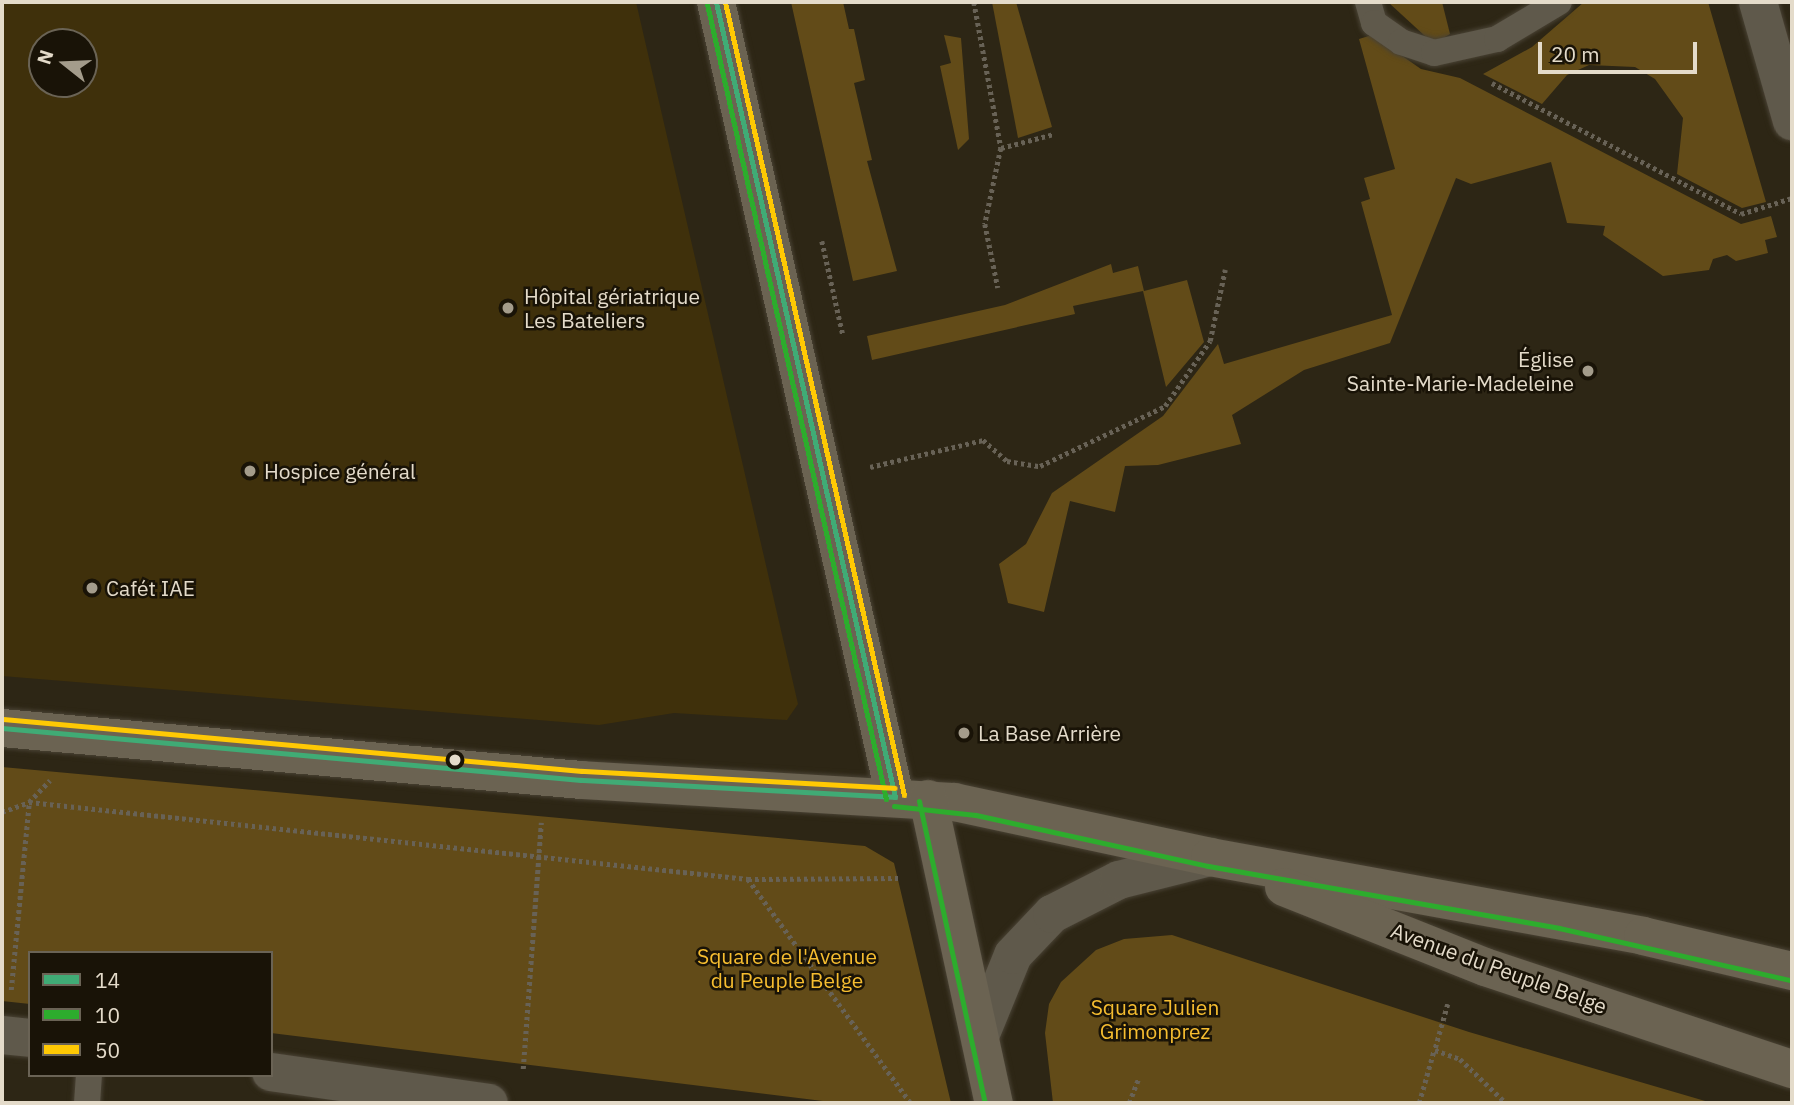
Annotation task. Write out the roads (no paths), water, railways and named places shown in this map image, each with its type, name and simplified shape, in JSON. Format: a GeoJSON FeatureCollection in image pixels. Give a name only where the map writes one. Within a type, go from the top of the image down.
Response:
{"type":"FeatureCollection","features":[{"type":"Feature","properties":{"kind":"street"},"geometry":{"type":"LineString","coordinates":[[716,2],[823,478],[912,798],[943,871],[994,1103]]}},
{"type":"Feature","properties":{"kind":"street"},"geometry":{"type":"LineString","coordinates":[[1758,2],[1792,121]]}},
{"type":"Feature","properties":{"kind":"street","name":"Avenue du Peuple Belge"},"geometry":{"type":"LineString","coordinates":[[2,728],[545,777],[912,798],[1210,857],[1575,922],[1792,971]]}},
{"type":"Feature","properties":{"kind":"street","name":"Avenue du Peuple Belge"},"geometry":{"type":"LineString","coordinates":[[980,1036],[1013,955],[1052,914],[1119,880],[1210,857],[1463,959],[1792,1069]]}},
{"type":"Feature","properties":{"kind":"street"},"geometry":{"type":"LineString","coordinates":[[273,1072],[477,1102]]}},
{"type":"Feature","properties":{"kind":"lane"},"geometry":{"type":"LineString","coordinates":[[1368,2],[1374,23],[1401,42],[1434,53],[1497,39],[1559,2]]}},
{"type":"Feature","properties":{"kind":"lane"},"geometry":{"type":"LineString","coordinates":[[87,1103],[89,1077]]}},
{"type":"Feature","properties":{"kind":"place","name":"Hôpital gériatrique Les Bateliers"},"geometry":{"type":"Point","coordinates":[508,308]}},
{"type":"Feature","properties":{"kind":"place","name":"Église Sainte-Marie-Madeleine"},"geometry":{"type":"Point","coordinates":[1588,371]}},
{"type":"Feature","properties":{"kind":"place","name":"Hospice général"},"geometry":{"type":"Point","coordinates":[250,471]}},
{"type":"Feature","properties":{"kind":"place","name":"Cafét IAE"},"geometry":{"type":"Point","coordinates":[92,588]}},
{"type":"Feature","properties":{"kind":"place","name":"La Base Arrière"},"geometry":{"type":"Point","coordinates":[964,733]}},
{"type":"Feature","properties":{"kind":"park label","name":"Square de l'Avenue du Peuple Belge"},"geometry":{"type":"Point","coordinates":[787,968]}},
{"type":"Feature","properties":{"kind":"park label","name":"Square Julien Grimonprez"},"geometry":{"type":"Point","coordinates":[1155,1019]}}]}
